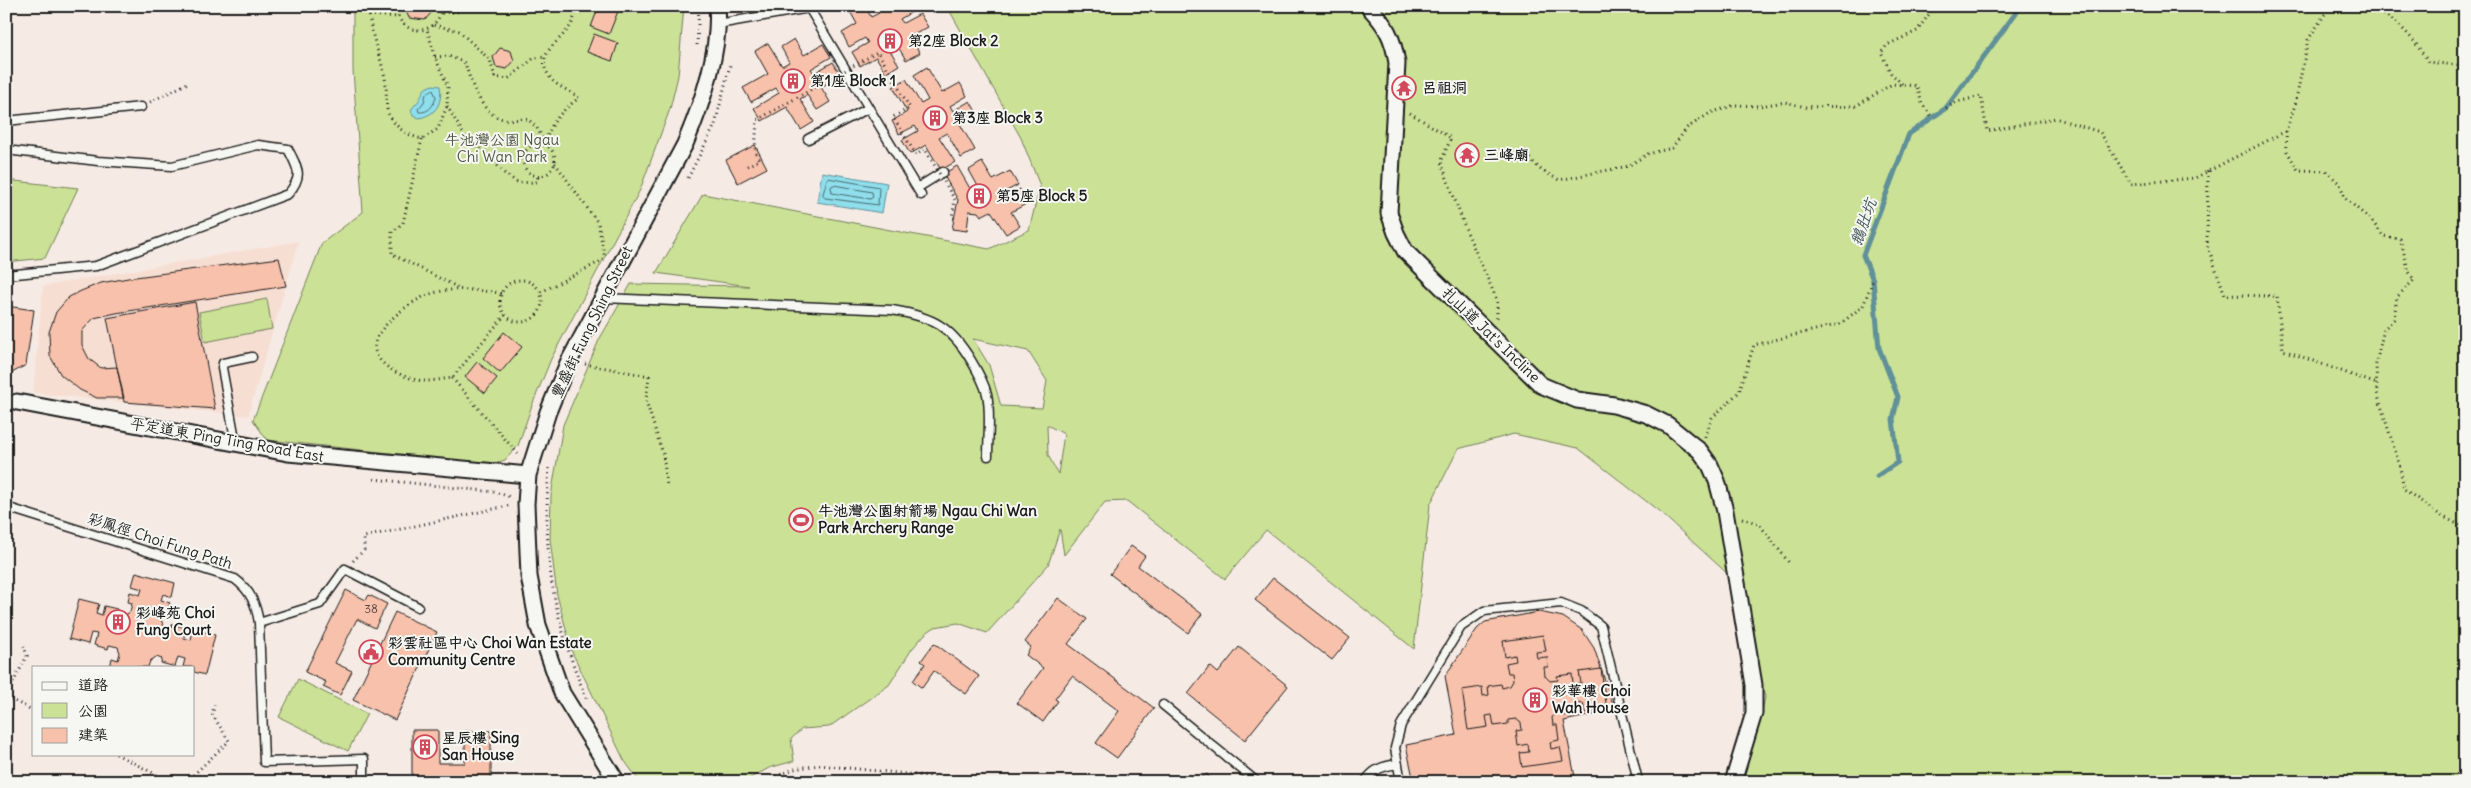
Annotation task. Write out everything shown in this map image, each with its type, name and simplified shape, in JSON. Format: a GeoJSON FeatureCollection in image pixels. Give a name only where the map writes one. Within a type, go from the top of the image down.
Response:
{"type":"FeatureCollection","features":[{"type":"Feature","properties":{"kind":"street","name":"豐盛街 Fung Shing Street"},"geometry":{"type":"LineString","coordinates":[[617,782],[562,693],[538,625],[529,576],[526,504],[528,475],[548,412],[568,363],[684,144],[698,112],[718,24],[717,6]]}},
{"type":"Feature","properties":{"kind":"street","name":"扎山道 Jat's Incline"},"geometry":{"type":"LineString","coordinates":[[1368,6],[1383,22],[1394,42],[1398,63],[1390,213],[1396,233],[1406,251],[1541,385],[1577,400],[1614,405],[1646,414],[1668,425],[1700,451],[1710,465],[1717,481],[1725,511],[1754,685],[1754,713],[1733,782]]}},
{"type":"Feature","properties":{"kind":"street","name":"平定道東 Ping Ting Road East"},"geometry":{"type":"LineString","coordinates":[[17,404],[288,454],[528,475]]}},
{"type":"Feature","properties":{"kind":"lane"},"geometry":{"type":"LineString","coordinates":[[718,24],[808,8],[919,192],[943,172]]}},
{"type":"Feature","properties":{"kind":"lane"},"geometry":{"type":"LineString","coordinates":[[6,121],[141,107]]}},
{"type":"Feature","properties":{"kind":"lane"},"geometry":{"type":"LineString","coordinates":[[808,139],[869,108]]}},
{"type":"Feature","properties":{"kind":"lane"},"geometry":{"type":"LineString","coordinates":[[6,150],[98,161],[172,166],[258,145],[288,149],[299,170],[297,183],[288,194],[96,266],[6,276]]}},
{"type":"Feature","properties":{"kind":"lane"},"geometry":{"type":"LineString","coordinates":[[603,298],[873,309],[916,314],[939,324],[959,340],[979,375],[987,393],[988,456]]}},
{"type":"Feature","properties":{"kind":"lane"},"geometry":{"type":"LineString","coordinates":[[236,444],[222,368],[223,363],[252,357]]}},
{"type":"Feature","properties":{"kind":"lane","name":"彩鳳徑 Choi Fung Path"},"geometry":{"type":"LineString","coordinates":[[6,507],[235,579],[251,596],[256,606],[259,623],[264,762],[364,759],[364,782]]}},
{"type":"Feature","properties":{"kind":"lane"},"geometry":{"type":"LineString","coordinates":[[259,623],[320,604],[345,569],[418,607]]}},
{"type":"Feature","properties":{"kind":"lane"},"geometry":{"type":"LineString","coordinates":[[1401,782],[1395,748],[1401,725],[1461,627],[1484,611],[1561,603],[1581,610],[1601,626],[1638,781]]}},
{"type":"Feature","properties":{"kind":"lane"},"geometry":{"type":"LineString","coordinates":[[1164,705],[1257,782]]}},
{"type":"Feature","properties":{"kind":"lane"},"geometry":{"type":"LineString","coordinates":[[1365,782],[1375,770],[1398,764]]}},
{"type":"Feature","properties":{"kind":"path"},"geometry":{"type":"LineString","coordinates":[[369,6],[369,15],[386,83],[388,114],[404,134],[422,139]]}},
{"type":"Feature","properties":{"kind":"path"},"geometry":{"type":"LineString","coordinates":[[396,6],[398,17],[413,29],[427,29],[434,24],[442,13],[442,6]]}},
{"type":"Feature","properties":{"kind":"path"},"geometry":{"type":"LineString","coordinates":[[442,13],[462,11],[469,6]]}},
{"type":"Feature","properties":{"kind":"path"},"geometry":{"type":"LineString","coordinates":[[545,145],[547,134],[559,115],[579,98],[570,90],[554,82],[546,71],[545,57],[549,48],[572,24],[577,6]]}},
{"type":"Feature","properties":{"kind":"path"},"geometry":{"type":"LineString","coordinates":[[696,52],[699,6]]}},
{"type":"Feature","properties":{"kind":"path"},"geometry":{"type":"LineString","coordinates":[[1903,85],[1892,73],[1882,53],[1887,44],[1917,31],[1935,6]]}},
{"type":"Feature","properties":{"kind":"path"},"geometry":{"type":"LineString","coordinates":[[2330,6],[2308,40],[2295,105],[2286,131],[2287,151],[2298,170],[2326,171],[2340,184],[2345,198],[2372,221],[2383,236],[2400,239],[2409,272],[2414,280],[2397,297],[2394,319],[2384,329],[2376,364],[2377,392],[2400,467],[2404,489],[2440,515],[2465,528]]}},
{"type":"Feature","properties":{"kind":"path"},"geometry":{"type":"LineString","coordinates":[[2371,6],[2373,10],[2388,16],[2417,43],[2428,62],[2465,66]]}},
{"type":"Feature","properties":{"kind":"path"},"geometry":{"type":"LineString","coordinates":[[369,15],[398,17]]}},
{"type":"Feature","properties":{"kind":"path"},"geometry":{"type":"LineString","coordinates":[[434,24],[459,31],[490,60],[495,77],[508,79],[534,58],[545,57]]}},
{"type":"Feature","properties":{"kind":"path"},"geometry":{"type":"LineString","coordinates":[[427,29],[435,57],[448,87],[446,106],[438,129],[422,139],[403,223],[392,232],[392,254],[461,289]]}},
{"type":"Feature","properties":{"kind":"path"},"geometry":{"type":"LineString","coordinates":[[747,166],[759,160],[755,151],[757,120],[878,52],[910,108],[894,117],[916,155],[925,149],[955,200],[952,218],[958,219]]}},
{"type":"Feature","properties":{"kind":"path"},"geometry":{"type":"LineString","coordinates":[[435,57],[449,56],[465,63],[470,80],[483,103],[496,116],[528,120],[537,128],[545,145],[553,152],[555,164],[598,223],[605,259],[540,292]]}},
{"type":"Feature","properties":{"kind":"path"},"geometry":{"type":"LineString","coordinates":[[141,107],[190,82]]}},
{"type":"Feature","properties":{"kind":"path"},"geometry":{"type":"LineString","coordinates":[[1507,151],[1524,153],[1541,170],[1559,180],[1628,166],[1648,154],[1672,148],[1687,128],[1710,113],[1735,105],[1760,106],[1785,102],[1805,107],[1856,106],[1892,84],[1916,86],[1922,104],[1932,117]]}},
{"type":"Feature","properties":{"kind":"path"},"geometry":{"type":"LineString","coordinates":[[1946,108],[1957,102],[1981,96],[1987,131],[2055,118],[2100,132],[2131,184],[2195,178],[2286,131]]}},
{"type":"Feature","properties":{"kind":"path"},"geometry":{"type":"LineString","coordinates":[[446,106],[468,142],[484,150],[504,173],[518,183],[537,182],[538,176]]}},
{"type":"Feature","properties":{"kind":"path"},"geometry":{"type":"LineString","coordinates":[[1396,106],[1451,138],[1441,162],[1466,230],[1497,300],[1498,344]]}},
{"type":"Feature","properties":{"kind":"path"},"geometry":{"type":"LineString","coordinates":[[545,145],[530,146],[522,159],[528,172],[538,176],[549,173],[555,164]]}},
{"type":"Feature","properties":{"kind":"path"},"geometry":{"type":"LineString","coordinates":[[2208,171],[2208,244],[2225,295],[2278,296],[2283,350],[2377,384]]}},
{"type":"Feature","properties":{"kind":"path"},"geometry":{"type":"LineString","coordinates":[[608,261],[612,252]]}},
{"type":"Feature","properties":{"kind":"path"},"geometry":{"type":"LineString","coordinates":[[517,280],[531,282],[540,292],[542,305],[536,317],[523,322],[516,322],[505,316],[500,304],[501,292],[505,286],[517,280]]}},
{"type":"Feature","properties":{"kind":"path"},"geometry":{"type":"LineString","coordinates":[[1700,451],[1712,418],[1740,392],[1754,345],[1840,324],[1864,306],[1873,280]]}},
{"type":"Feature","properties":{"kind":"path"},"geometry":{"type":"LineString","coordinates":[[501,292],[461,289],[425,296],[397,314],[381,331],[374,348],[378,357],[398,374],[424,381],[452,378],[505,316]]}},
{"type":"Feature","properties":{"kind":"path"},"geometry":{"type":"LineString","coordinates":[[580,373],[588,356]]}},
{"type":"Feature","properties":{"kind":"path"},"geometry":{"type":"LineString","coordinates":[[584,364],[649,376],[646,401],[664,454],[667,486]]}},
{"type":"Feature","properties":{"kind":"path"},"geometry":{"type":"LineString","coordinates":[[452,378],[514,452]]}},
{"type":"Feature","properties":{"kind":"path"},"geometry":{"type":"LineString","coordinates":[[549,465],[546,502],[548,565],[555,608],[568,656],[588,701]]}},
{"type":"Feature","properties":{"kind":"path"},"geometry":{"type":"LineString","coordinates":[[345,569],[364,550],[364,536],[516,504]]}},
{"type":"Feature","properties":{"kind":"path"},"geometry":{"type":"LineString","coordinates":[[1725,511],[1759,524],[1790,564]]}},
{"type":"Feature","properties":{"kind":"path"},"geometry":{"type":"LineString","coordinates":[[24,646],[27,656],[6,696],[32,711]]}},
{"type":"Feature","properties":{"kind":"path"},"geometry":{"type":"LineString","coordinates":[[186,782],[229,741],[212,714],[216,701]]}},
{"type":"Feature","properties":{"kind":"path"},"geometry":{"type":"LineString","coordinates":[[120,756],[157,776],[161,782]]}},
{"type":"Feature","properties":{"kind":"path"},"geometry":{"type":"LineString","coordinates":[[762,782],[794,768],[819,765],[986,782]]}},
{"type":"Feature","properties":{"kind":"shaded area"},"geometry":{"type":"Polygon","coordinates":[[[299,241],[248,416],[33,393],[43,286],[299,241]]]}},
{"type":"Feature","properties":{"kind":"green space","name":"牛池灣公園 Ngau Chi Wan Park"},"geometry":{"type":"Polygon","coordinates":[[[353,6],[684,6],[678,76],[670,109],[640,190],[551,359],[518,446],[505,460],[494,464],[267,440],[253,420],[322,243],[363,212],[353,70],[353,6]]]}},
{"type":"Feature","properties":{"kind":"green space"},"geometry":{"type":"Polygon","coordinates":[[[947,6],[2465,6],[2465,782],[1737,782],[1762,712],[1765,697],[1752,648],[1742,587],[1660,512],[1578,448],[1514,434],[1458,449],[1430,505],[1414,649],[1266,530],[1225,579],[1127,501],[1105,502],[1064,555],[1060,529],[1048,565],[987,633],[958,623],[935,627],[926,633],[912,649],[889,685],[829,727],[802,729],[791,739],[794,761],[769,768],[743,782],[640,782],[624,760],[572,652],[557,595],[550,539],[551,496],[563,425],[599,340],[631,284],[749,286],[656,273],[703,194],[989,249],[1029,230],[1040,186],[1021,138],[947,6]],[[973,339],[989,365],[1001,406],[1042,408],[1047,381],[1028,351],[973,339]],[[1047,425],[1048,455],[1058,474],[1064,434],[1047,425]]]}},
{"type":"Feature","properties":{"kind":"green space"},"geometry":{"type":"Polygon","coordinates":[[[6,180],[78,188],[45,258],[6,262],[6,180]]]}},
{"type":"Feature","properties":{"kind":"green space"},"geometry":{"type":"Polygon","coordinates":[[[267,299],[272,329],[205,342],[199,312],[267,299]]]}},
{"type":"Feature","properties":{"kind":"green space"},"geometry":{"type":"Polygon","coordinates":[[[298,679],[367,714],[348,751],[279,717],[298,679]]]}},
{"type":"Feature","properties":{"kind":"water"},"geometry":{"type":"Polygon","coordinates":[[[433,85],[440,86],[441,92],[437,107],[430,114],[419,118],[413,115],[411,110],[424,90],[433,85]]]}},
{"type":"Feature","properties":{"kind":"water"},"geometry":{"type":"Polygon","coordinates":[[[822,172],[887,183],[882,213],[817,202],[822,172]]]}},
{"type":"Feature","properties":{"kind":"building"},"geometry":{"type":"Polygon","coordinates":[[[404,6],[436,7],[425,20],[409,18],[404,6]]]}},
{"type":"Feature","properties":{"kind":"building"},"geometry":{"type":"Polygon","coordinates":[[[599,6],[620,6],[609,34],[591,27],[599,6]]]}},
{"type":"Feature","properties":{"kind":"building","name":"第2座 Block 2"},"geometry":{"type":"Polygon","coordinates":[[[847,6],[865,6],[871,17],[879,13],[875,6],[916,6],[917,9],[900,19],[903,23],[920,14],[928,27],[910,37],[920,53],[906,60],[897,45],[889,49],[899,65],[886,73],[876,57],[860,66],[852,52],[868,43],[865,38],[849,47],[842,33],[857,24],[847,6]]]}},
{"type":"Feature","properties":{"kind":"building"},"geometry":{"type":"Polygon","coordinates":[[[594,34],[618,43],[612,61],[587,52],[594,34]]]}},
{"type":"Feature","properties":{"kind":"building","name":"第1座 Block 1"},"geometry":{"type":"Polygon","coordinates":[[[794,39],[804,55],[823,44],[831,57],[811,69],[814,73],[833,62],[841,76],[821,87],[830,102],[817,110],[807,95],[800,99],[814,122],[801,130],[787,107],[762,121],[754,108],[779,93],[776,88],[751,102],[743,88],[768,74],[755,51],[768,43],[782,66],[789,62],[781,47],[794,39]]]}},
{"type":"Feature","properties":{"kind":"building"},"geometry":{"type":"Polygon","coordinates":[[[500,48],[511,51],[514,61],[507,69],[496,67],[493,57],[500,48]]]}},
{"type":"Feature","properties":{"kind":"building","name":"第3座 Block 3"},"geometry":{"type":"Polygon","coordinates":[[[927,67],[942,93],[960,83],[967,96],[950,106],[953,111],[970,101],[978,115],[960,124],[975,150],[961,158],[947,133],[939,137],[955,162],[941,170],[926,145],[910,154],[902,140],[918,131],[915,126],[899,134],[892,121],[907,112],[893,87],[906,79],[921,104],[928,100],[914,75],[927,67]]]}},
{"type":"Feature","properties":{"kind":"building"},"geometry":{"type":"Polygon","coordinates":[[[755,145],[767,168],[738,183],[726,160],[755,145]]]}},
{"type":"Feature","properties":{"kind":"building","name":"第5座 Block 5"},"geometry":{"type":"Polygon","coordinates":[[[982,162],[993,180],[1010,171],[1018,185],[1001,194],[1003,199],[1020,189],[1028,203],[1011,212],[1020,226],[1006,234],[991,211],[981,216],[978,212],[969,211],[967,231],[952,229],[958,200],[943,174],[957,166],[972,192],[979,188],[969,170],[982,162]]]}},
{"type":"Feature","properties":{"kind":"building"},"geometry":{"type":"Polygon","coordinates":[[[279,258],[286,286],[94,318],[82,331],[82,345],[89,359],[101,368],[117,367],[124,398],[97,398],[80,390],[61,375],[50,356],[49,332],[56,312],[69,297],[81,291],[101,283],[128,278],[279,258]]]}},
{"type":"Feature","properties":{"kind":"building"},"geometry":{"type":"Polygon","coordinates":[[[195,302],[215,409],[124,402],[107,318],[195,302]]]}},
{"type":"Feature","properties":{"kind":"building"},"geometry":{"type":"Polygon","coordinates":[[[6,306],[34,310],[26,365],[12,373],[6,370],[6,306]]]}},
{"type":"Feature","properties":{"kind":"building"},"geometry":{"type":"Polygon","coordinates":[[[504,332],[522,347],[500,373],[483,358],[504,332]]]}},
{"type":"Feature","properties":{"kind":"building"},"geometry":{"type":"Polygon","coordinates":[[[477,362],[497,378],[485,393],[465,377],[477,362]]]}},
{"type":"Feature","properties":{"kind":"building"},"geometry":{"type":"Polygon","coordinates":[[[1131,546],[1145,556],[1138,566],[1202,614],[1188,633],[1110,574],[1131,546]]]}},
{"type":"Feature","properties":{"kind":"building","name":"彩峰苑 Choi Fung Court"},"geometry":{"type":"Polygon","coordinates":[[[136,572],[175,583],[172,597],[163,594],[161,600],[170,603],[167,612],[163,611],[161,620],[164,626],[171,628],[172,624],[186,628],[184,638],[191,640],[193,629],[215,635],[205,675],[195,672],[195,666],[183,666],[185,659],[178,657],[175,666],[161,663],[162,659],[156,657],[150,661],[148,666],[110,666],[112,658],[118,660],[120,653],[118,647],[109,645],[108,649],[94,645],[97,634],[91,633],[88,644],[69,639],[79,599],[99,604],[96,613],[102,615],[104,606],[117,609],[116,613],[125,615],[130,612],[132,603],[128,602],[130,592],[140,595],[142,589],[132,586],[136,572]]]}},
{"type":"Feature","properties":{"kind":"building"},"geometry":{"type":"Polygon","coordinates":[[[1273,578],[1350,638],[1332,660],[1255,600],[1273,578]]]}},
{"type":"Feature","properties":{"kind":"building"},"geometry":{"type":"Polygon","coordinates":[[[346,590],[366,600],[369,595],[387,604],[375,628],[357,619],[335,663],[352,671],[340,695],[323,687],[326,682],[305,672],[346,590]]]}},
{"type":"Feature","properties":{"kind":"building"},"geometry":{"type":"Polygon","coordinates":[[[6,592],[11,611],[6,612],[6,592]]]}},
{"type":"Feature","properties":{"kind":"building"},"geometry":{"type":"Polygon","coordinates":[[[1058,598],[1087,619],[1068,644],[1154,708],[1117,758],[1096,743],[1119,711],[1072,676],[1055,699],[1058,701],[1043,722],[1017,703],[1043,668],[1026,655],[1031,647],[1025,642],[1058,598]]]}},
{"type":"Feature","properties":{"kind":"building"},"geometry":{"type":"Polygon","coordinates":[[[395,612],[437,632],[395,720],[353,700],[395,612]]]}},
{"type":"Feature","properties":{"kind":"building"},"geometry":{"type":"Polygon","coordinates":[[[1539,612],[1563,617],[1582,630],[1594,648],[1615,710],[1564,721],[1576,782],[1414,782],[1406,745],[1456,735],[1445,676],[1477,629],[1485,622],[1539,612]]]}},
{"type":"Feature","properties":{"kind":"building","name":"彩華樓 Choi Wah House"},"geometry":{"type":"Polygon","coordinates":[[[1543,635],[1546,651],[1536,652],[1537,658],[1547,657],[1548,667],[1544,667],[1545,676],[1550,681],[1558,680],[1557,676],[1572,674],[1573,684],[1581,683],[1579,672],[1601,669],[1607,710],[1585,713],[1583,703],[1576,704],[1577,714],[1563,716],[1562,712],[1555,713],[1552,718],[1553,725],[1557,725],[1559,740],[1550,742],[1551,749],[1560,747],[1563,761],[1522,767],[1520,753],[1529,752],[1528,744],[1518,746],[1516,731],[1522,730],[1521,723],[1516,719],[1508,720],[1508,724],[1494,726],[1492,715],[1486,716],[1488,727],[1468,730],[1462,690],[1482,687],[1483,696],[1489,695],[1488,686],[1501,684],[1502,688],[1510,686],[1513,681],[1512,673],[1508,673],[1506,663],[1516,661],[1515,655],[1505,657],[1503,641],[1543,635]]]}},
{"type":"Feature","properties":{"kind":"building"},"geometry":{"type":"Polygon","coordinates":[[[934,643],[979,676],[966,694],[934,671],[922,688],[913,681],[925,664],[921,661],[934,643]]]}},
{"type":"Feature","properties":{"kind":"building"},"geometry":{"type":"Polygon","coordinates":[[[1239,647],[1288,686],[1245,740],[1188,694],[1210,666],[1218,673],[1239,647]]]}},
{"type":"Feature","properties":{"kind":"building","name":"星辰樓 Sing San House"},"geometry":{"type":"Polygon","coordinates":[[[412,730],[438,730],[438,763],[465,763],[465,731],[491,731],[491,782],[412,782],[412,730]]]}},
{"type":"Feature","properties":{"kind":"building"},"geometry":{"type":"Polygon","coordinates":[[[1207,774],[1212,782],[1195,782],[1207,774]]]}},
{"type":"Feature","properties":{"kind":"waterway","name":"鵝肚坑"},"geometry":{"type":"LineString","coordinates":[[1877,476],[1898,462],[1893,419],[1898,397],[1879,348],[1873,280],[1863,255],[1909,134],[1946,108],[2021,6]]}},
{"type":"Feature","properties":{"kind":"place","name":"第2座 Block 2"},"geometry":{"type":"Point","coordinates":[890,41]}},
{"type":"Feature","properties":{"kind":"place","name":"第1座 Block 1"},"geometry":{"type":"Point","coordinates":[793,81]}},
{"type":"Feature","properties":{"kind":"place","name":"呂祖洞"},"geometry":{"type":"Point","coordinates":[1404,88]}},
{"type":"Feature","properties":{"kind":"place","name":"第3座 Block 3"},"geometry":{"type":"Point","coordinates":[935,118]}},
{"type":"Feature","properties":{"kind":"place","name":"三峰廟"},"geometry":{"type":"Point","coordinates":[1467,155]}},
{"type":"Feature","properties":{"kind":"place","name":"第5座 Block 5"},"geometry":{"type":"Point","coordinates":[979,196]}},
{"type":"Feature","properties":{"kind":"place","name":"牛池灣公園射箭場 Ngau Chi Wan Park Archery Range"},"geometry":{"type":"Point","coordinates":[801,520]}},
{"type":"Feature","properties":{"kind":"place","name":"彩峰苑 Choi Fung Court"},"geometry":{"type":"Point","coordinates":[118,622]}},
{"type":"Feature","properties":{"kind":"place","name":"彩雲社區中心 Choi Wan Estate Community Centre"},"geometry":{"type":"Point","coordinates":[371,652]}},
{"type":"Feature","properties":{"kind":"place","name":"彩華樓 Choi Wah House"},"geometry":{"type":"Point","coordinates":[1535,700]}},
{"type":"Feature","properties":{"kind":"place","name":"星辰樓 Sing San House"},"geometry":{"type":"Point","coordinates":[425,747]}}]}
